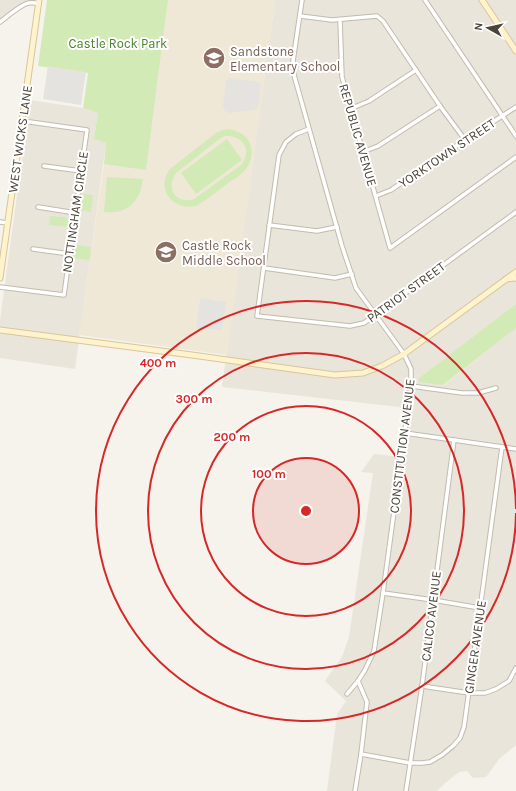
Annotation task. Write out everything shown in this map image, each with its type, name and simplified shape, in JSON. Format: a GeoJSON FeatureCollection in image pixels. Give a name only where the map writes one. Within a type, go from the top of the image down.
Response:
{"type":"FeatureCollection","features":[{"type":"Feature","properties":{"kind":"main road"},"geometry":{"type":"LineString","coordinates":[[482,0],[516,51]]}},
{"type":"Feature","properties":{"kind":"main road","name":"WEST WICKS LANE"},"geometry":{"type":"LineString","coordinates":[[0,278],[39,2]]}},
{"type":"Feature","properties":{"kind":"main road"},"geometry":{"type":"LineString","coordinates":[[0,330],[335,375],[363,373],[382,366],[404,354],[516,272]]}},
{"type":"Feature","properties":{"kind":"main road"},"geometry":{"type":"LineString","coordinates":[[505,280],[516,278]]}},
{"type":"Feature","properties":{"kind":"street","name":"CONSTITUTION AVENUE"},"geometry":{"type":"LineString","coordinates":[[302,0],[293,60],[294,76],[337,227],[356,288],[404,354],[411,369],[411,386],[405,433],[374,651],[365,670],[347,694]]}},
{"type":"Feature","properties":{"kind":"street"},"geometry":{"type":"LineString","coordinates":[[425,0],[516,136]]}},
{"type":"Feature","properties":{"kind":"street"},"geometry":{"type":"LineString","coordinates":[[0,22],[27,3],[39,2]]}},
{"type":"Feature","properties":{"kind":"street"},"geometry":{"type":"LineString","coordinates":[[300,16],[332,20],[377,16],[383,21],[440,106],[465,140]]}},
{"type":"Feature","properties":{"kind":"street","name":"REPUBLIC AVENUE"},"geometry":{"type":"LineString","coordinates":[[340,20],[342,77],[390,248],[516,157]]}},
{"type":"Feature","properties":{"kind":"street"},"geometry":{"type":"LineString","coordinates":[[350,109],[369,102],[416,70]]}},
{"type":"Feature","properties":{"kind":"street"},"geometry":{"type":"LineString","coordinates":[[363,152],[378,146],[440,106]]}},
{"type":"Feature","properties":{"kind":"street","name":"YORKTOWN STREET"},"geometry":{"type":"LineString","coordinates":[[376,196],[391,190],[516,107]]}},
{"type":"Feature","properties":{"kind":"street","name":"NOTTINGHAM CIRCLE"},"geometry":{"type":"LineString","coordinates":[[0,287],[64,295],[82,171],[87,130],[23,121]]}},
{"type":"Feature","properties":{"kind":"street"},"geometry":{"type":"LineString","coordinates":[[309,129],[296,134],[286,142],[279,154],[264,268],[335,278],[352,274]]}},
{"type":"Feature","properties":{"kind":"street"},"geometry":{"type":"LineString","coordinates":[[44,166],[82,171]]}},
{"type":"Feature","properties":{"kind":"street"},"geometry":{"type":"LineString","coordinates":[[38,207],[76,213]]}},
{"type":"Feature","properties":{"kind":"street","name":"PATRIOT STREET"},"geometry":{"type":"LineString","coordinates":[[264,268],[257,316],[350,326],[364,323],[516,212]]}},
{"type":"Feature","properties":{"kind":"street"},"geometry":{"type":"LineString","coordinates":[[0,222],[8,223]]}},
{"type":"Feature","properties":{"kind":"street"},"geometry":{"type":"LineString","coordinates":[[270,225],[317,231],[337,227]]}},
{"type":"Feature","properties":{"kind":"street"},"geometry":{"type":"LineString","coordinates":[[33,249],[70,254]]}},
{"type":"Feature","properties":{"kind":"street"},"geometry":{"type":"LineString","coordinates":[[411,386],[462,393],[478,393],[496,388]]}},
{"type":"Feature","properties":{"kind":"street"},"geometry":{"type":"LineString","coordinates":[[405,433],[516,449]]}},
{"type":"Feature","properties":{"kind":"street","name":"CALICO AVENUE"},"geometry":{"type":"LineString","coordinates":[[406,791],[422,686],[454,440]]}},
{"type":"Feature","properties":{"kind":"street","name":"GINGER AVENUE"},"geometry":{"type":"LineString","coordinates":[[361,754],[410,763],[430,762],[442,755],[460,738],[464,727],[469,693],[502,447]]}},
{"type":"Feature","properties":{"kind":"street"},"geometry":{"type":"LineString","coordinates":[[382,593],[480,608]]}},
{"type":"Feature","properties":{"kind":"street"},"geometry":{"type":"LineString","coordinates":[[422,686],[469,693],[485,693],[496,689],[509,681],[516,668]]}},
{"type":"Feature","properties":{"kind":"street"},"geometry":{"type":"LineString","coordinates":[[355,791],[367,702],[358,681]]}},
{"type":"Feature","properties":{"kind":"shaded area"},"geometry":{"type":"Polygon","coordinates":[[[0,0],[39,0],[39,4],[27,3],[0,22],[0,0]]]}},
{"type":"Feature","properties":{"kind":"shaded area","name":"Castle Rock Middle School"},"geometry":{"type":"Polygon","coordinates":[[[168,0],[275,0],[227,355],[79,335],[104,164],[146,169],[168,0]]]}},
{"type":"Feature","properties":{"kind":"shaded area"},"geometry":{"type":"Polygon","coordinates":[[[275,0],[516,0],[516,304],[418,380],[444,385],[516,328],[516,745],[499,759],[486,777],[473,778],[467,771],[459,772],[437,791],[327,791],[337,714],[346,701],[325,681],[342,657],[349,637],[373,473],[361,472],[374,454],[401,457],[408,408],[222,387],[275,0]]]}},
{"type":"Feature","properties":{"kind":"shaded area"},"geometry":{"type":"Polygon","coordinates":[[[48,66],[86,72],[81,105],[43,99],[48,66]]]}},
{"type":"Feature","properties":{"kind":"shaded area"},"geometry":{"type":"Polygon","coordinates":[[[229,78],[259,82],[261,85],[259,105],[257,108],[254,110],[230,113],[225,111],[223,105],[226,81],[229,78]]]}},
{"type":"Feature","properties":{"kind":"shaded area"},"geometry":{"type":"Polygon","coordinates":[[[30,100],[83,108],[98,113],[94,139],[106,143],[75,369],[0,358],[0,320],[30,100]]]}},
{"type":"Feature","properties":{"kind":"shaded area"},"geometry":{"type":"Polygon","coordinates":[[[200,298],[226,302],[222,330],[196,328],[200,298]]]}},
{"type":"Feature","properties":{"kind":"green space","name":"Castle Rock Park"},"geometry":{"type":"Polygon","coordinates":[[[47,0],[168,0],[146,170],[104,164],[106,143],[94,139],[98,113],[83,108],[88,73],[38,66],[47,0]]]}},
{"type":"Feature","properties":{"kind":"green space"},"geometry":{"type":"Polygon","coordinates":[[[229,129],[239,132],[249,141],[252,155],[246,168],[242,173],[196,206],[188,207],[174,202],[169,197],[164,184],[170,169],[216,133],[229,129]],[[232,136],[222,137],[176,173],[173,179],[172,189],[177,197],[182,200],[194,199],[241,165],[246,154],[246,149],[241,141],[232,136]]]}},
{"type":"Feature","properties":{"kind":"green space"},"geometry":{"type":"Polygon","coordinates":[[[227,139],[242,160],[196,194],[181,173],[227,139]]]}},
{"type":"Feature","properties":{"kind":"green space"},"geometry":{"type":"Polygon","coordinates":[[[107,177],[143,179],[138,197],[132,204],[123,210],[104,212],[107,177]]]}},
{"type":"Feature","properties":{"kind":"green space"},"geometry":{"type":"Polygon","coordinates":[[[82,194],[93,195],[91,212],[80,210],[82,194]]]}},
{"type":"Feature","properties":{"kind":"green space"},"geometry":{"type":"Polygon","coordinates":[[[50,216],[69,218],[68,227],[49,225],[50,216]]]}},
{"type":"Feature","properties":{"kind":"green space"},"geometry":{"type":"Polygon","coordinates":[[[74,245],[91,247],[90,260],[72,258],[74,245]]]}},
{"type":"Feature","properties":{"kind":"green space"},"geometry":{"type":"Polygon","coordinates":[[[516,304],[516,328],[443,385],[419,382],[418,379],[516,304]]]}},
{"type":"Feature","properties":{"kind":"place","name":"Sandstone Elementary School"},"geometry":{"type":"Point","coordinates":[214,58]}},
{"type":"Feature","properties":{"kind":"place","name":"Castle Rock Middle School"},"geometry":{"type":"Point","coordinates":[166,252]}}]}
